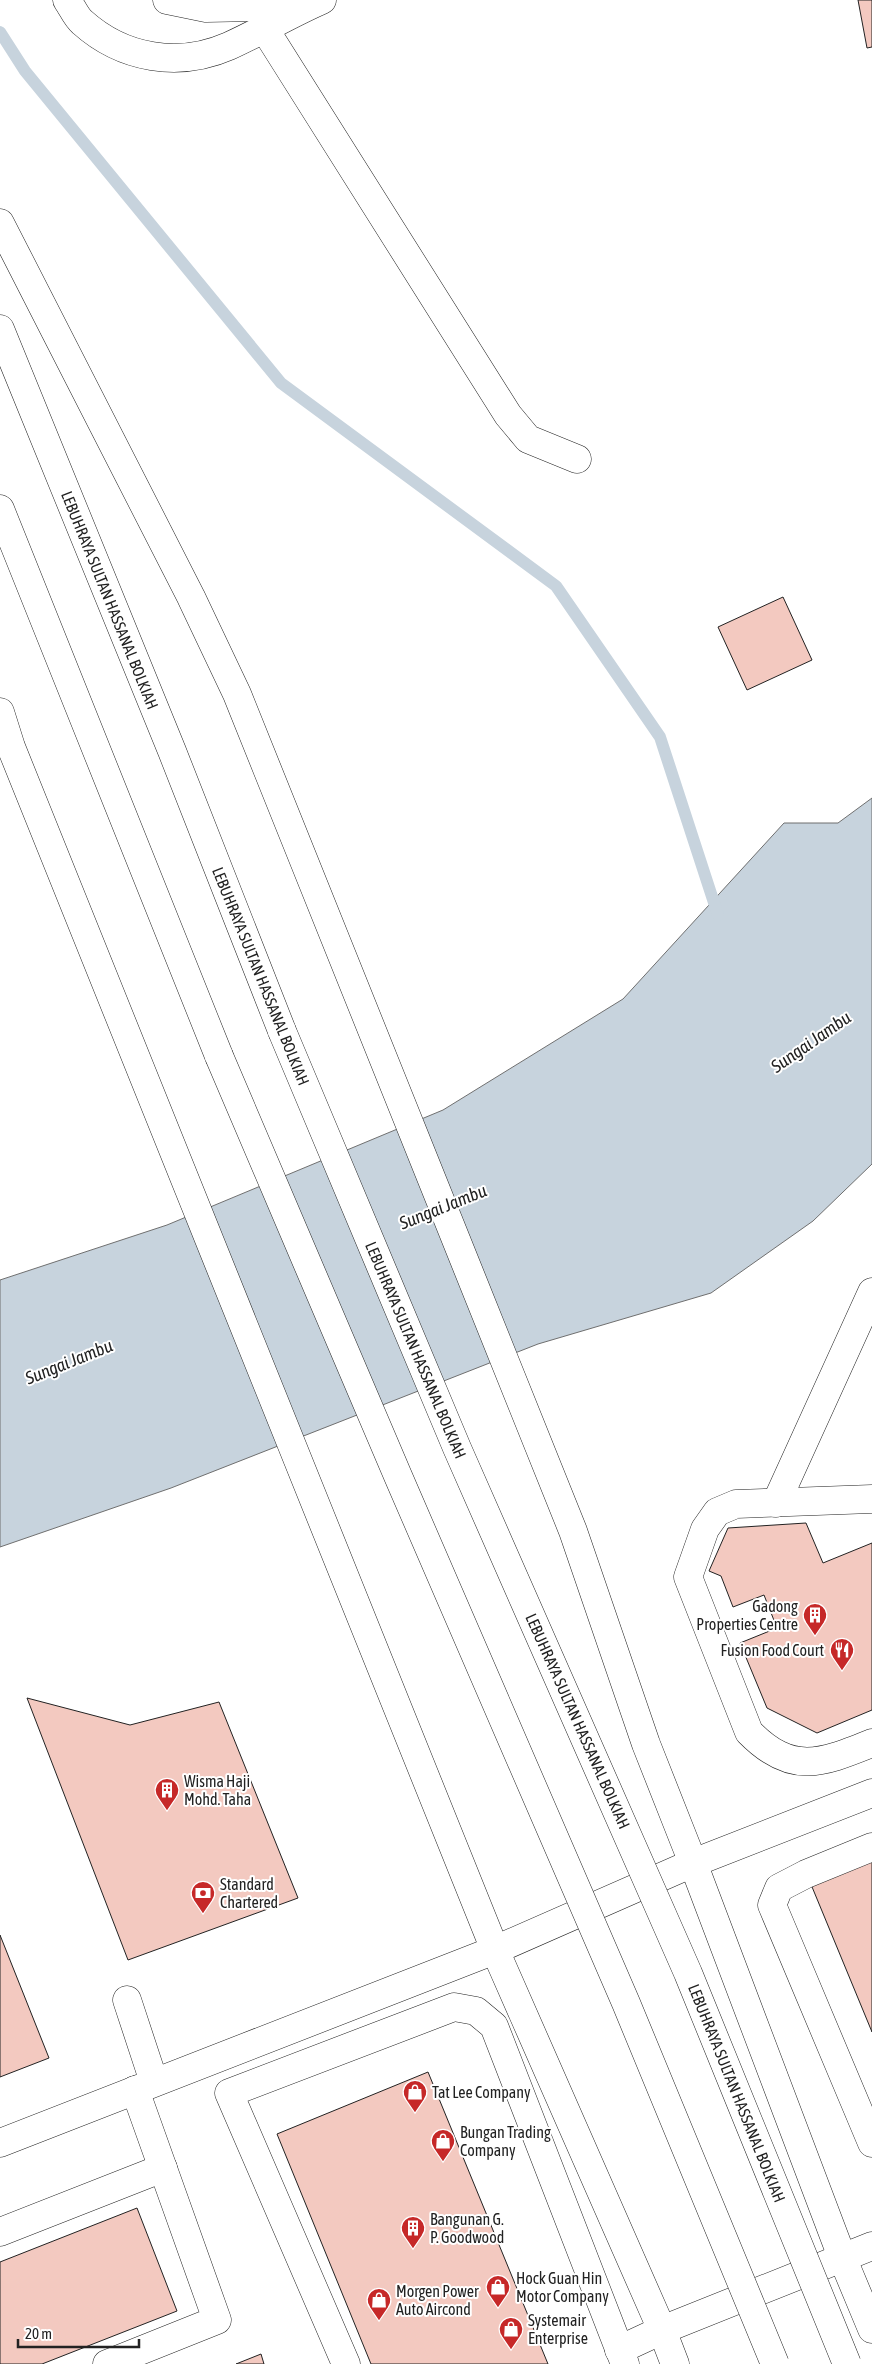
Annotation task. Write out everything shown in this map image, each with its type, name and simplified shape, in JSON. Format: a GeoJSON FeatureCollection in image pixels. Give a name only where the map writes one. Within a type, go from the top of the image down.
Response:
{"type":"FeatureCollection","features":[{"type":"Feature","properties":{"kind":"main road"},"geometry":{"type":"LineString","coordinates":[[68,0],[81,21],[113,45],[148,57],[187,58],[227,46],[315,3]]}},
{"type":"Feature","properties":{"kind":"main road"},"geometry":{"type":"LineString","coordinates":[[167,0],[206,8],[315,3]]}},
{"type":"Feature","properties":{"kind":"main road"},"geometry":{"type":"LineString","coordinates":[[264,28],[508,415],[528,439],[577,459]]}},
{"type":"Feature","properties":{"kind":"main road"},"geometry":{"type":"LineString","coordinates":[[0,223],[191,597],[237,694],[573,1531],[646,1744],[842,2257],[872,2329]]}},
{"type":"Feature","properties":{"kind":"main road","name":"LEBUHRAYA SULTAN HASSANAL BOLKIAH"},"geometry":{"type":"LineString","coordinates":[[0,329],[172,751],[282,1031],[457,1448],[688,1973],[847,2364]]}},
{"type":"Feature","properties":{"kind":"main road"},"geometry":{"type":"LineString","coordinates":[[0,509],[219,1056],[626,2003],[775,2364]]}},
{"type":"Feature","properties":{"kind":"main road"},"geometry":{"type":"LineString","coordinates":[[0,712],[11,747],[144,1084],[495,1950],[662,2330],[675,2364]]}},
{"type":"Feature","properties":{"kind":"main road"},"geometry":{"type":"LineString","coordinates":[[776,1503],[872,1292]]}},
{"type":"Feature","properties":{"kind":"main road"},"geometry":{"type":"LineString","coordinates":[[872,1499],[736,1504],[717,1512],[705,1529],[688,1577],[749,1732],[762,1746],[783,1757],[802,1762],[817,1762],[834,1758],[872,1743]]}},
{"type":"Feature","properties":{"kind":"main road"},"geometry":{"type":"LineString","coordinates":[[0,2143],[495,1950],[693,1863],[867,1791]]}},
{"type":"Feature","properties":{"kind":"main road"},"geometry":{"type":"LineString","coordinates":[[872,1847],[806,1874],[779,1888],[772,1905],[872,2143]]}},
{"type":"Feature","properties":{"kind":"main road"},"geometry":{"type":"LineString","coordinates":[[106,2364],[217,2320],[163,2168],[127,2000]]}},
{"type":"Feature","properties":{"kind":"main road"},"geometry":{"type":"LineString","coordinates":[[346,2364],[228,2093],[454,2007],[476,2011],[494,2026],[622,2357],[662,2330],[872,2246]]}},
{"type":"Feature","properties":{"kind":"main road"},"geometry":{"type":"LineString","coordinates":[[0,2232],[163,2168]]}},
{"type":"Feature","properties":{"kind":"water","name":"Sungai Jambu"},"geometry":{"type":"Polygon","coordinates":[[[872,798],[872,1164],[813,1221],[711,1293],[538,1344],[171,1488],[0,1547],[0,1280],[167,1225],[443,1110],[623,999],[784,823],[838,823],[872,798]]]}},
{"type":"Feature","properties":{"kind":"building"},"geometry":{"type":"Polygon","coordinates":[[[858,0],[872,0],[872,47],[867,48],[858,0]]]}},
{"type":"Feature","properties":{"kind":"building"},"geometry":{"type":"Polygon","coordinates":[[[783,597],[812,660],[747,690],[718,627],[783,597]]]}},
{"type":"Feature","properties":{"kind":"building","name":"Gadong Properties Centre"},"geometry":{"type":"Polygon","coordinates":[[[806,1523],[823,1563],[872,1543],[872,1710],[817,1733],[767,1708],[740,1643],[777,1628],[764,1595],[733,1607],[721,1576],[709,1571],[728,1528],[806,1523]]]}},
{"type":"Feature","properties":{"kind":"building","name":"Wisma Haji Mohd. Taha"},"geometry":{"type":"Polygon","coordinates":[[[27,1698],[130,1725],[219,1702],[298,1898],[128,1960],[27,1698]]]}},
{"type":"Feature","properties":{"kind":"building"},"geometry":{"type":"Polygon","coordinates":[[[872,1857],[872,2032],[810,1882],[872,1857]]]}},
{"type":"Feature","properties":{"kind":"building"},"geometry":{"type":"Polygon","coordinates":[[[0,1935],[49,2058],[0,2077],[0,1935]]]}},
{"type":"Feature","properties":{"kind":"building","name":"Bangunan G. P. Goodwood"},"geometry":{"type":"Polygon","coordinates":[[[428,2072],[548,2364],[371,2364],[277,2134],[428,2072]]]}},
{"type":"Feature","properties":{"kind":"building"},"geometry":{"type":"Polygon","coordinates":[[[137,2208],[177,2311],[42,2364],[0,2364],[0,2262],[137,2208]]]}},
{"type":"Feature","properties":{"kind":"building"},"geometry":{"type":"Polygon","coordinates":[[[261,2354],[264,2364],[236,2364],[261,2354]]]}},
{"type":"Feature","properties":{"kind":"waterway"},"geometry":{"type":"LineString","coordinates":[[0,32],[25,71],[281,383],[556,586],[660,737],[718,915]]}},
{"type":"Feature","properties":{"kind":"place","name":"Gadong Properties Centre"},"geometry":{"type":"Point","coordinates":[815,1636]}},
{"type":"Feature","properties":{"kind":"place","name":"Fusion Food Court"},"geometry":{"type":"Point","coordinates":[842,1671]}},
{"type":"Feature","properties":{"kind":"place","name":"Wisma Haji Mohd. Taha"},"geometry":{"type":"Point","coordinates":[167,1811]}},
{"type":"Feature","properties":{"kind":"place","name":"Standard Chartered"},"geometry":{"type":"Point","coordinates":[203,1914]}},
{"type":"Feature","properties":{"kind":"place","name":"Tat Lee Company"},"geometry":{"type":"Point","coordinates":[415,2113]}},
{"type":"Feature","properties":{"kind":"place","name":"Bungan Trading Company"},"geometry":{"type":"Point","coordinates":[443,2162]}},
{"type":"Feature","properties":{"kind":"place","name":"Bangunan G. P. Goodwood"},"geometry":{"type":"Point","coordinates":[413,2249]}},
{"type":"Feature","properties":{"kind":"place","name":"Hock Guan Hin Motor Company"},"geometry":{"type":"Point","coordinates":[498,2308]}},
{"type":"Feature","properties":{"kind":"place","name":"Morgen Power Auto Aircond"},"geometry":{"type":"Point","coordinates":[379,2321]}},
{"type":"Feature","properties":{"kind":"place","name":"Systemair Enterprise"},"geometry":{"type":"Point","coordinates":[511,2350]}}]}
